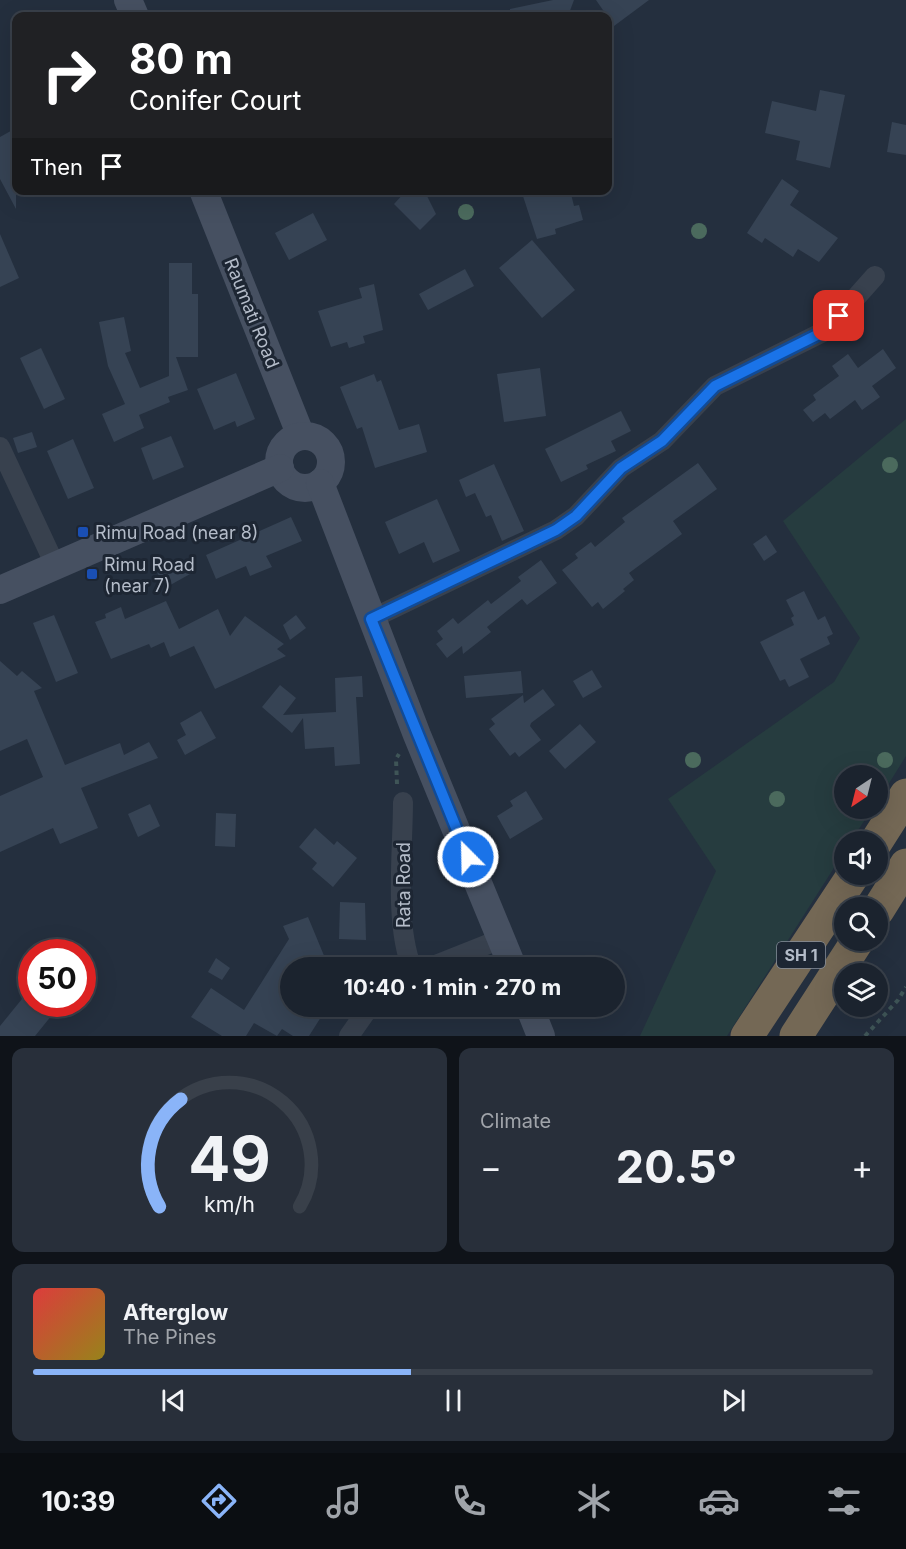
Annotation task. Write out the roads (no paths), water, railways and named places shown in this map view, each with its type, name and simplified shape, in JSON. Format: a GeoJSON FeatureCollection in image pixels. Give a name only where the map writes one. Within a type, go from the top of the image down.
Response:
{"type":"FeatureCollection","features":[{"type":"Feature","properties":{"kind":"highway"},"geometry":{"type":"LineString","coordinates":[[883,831],[906,795]]}},
{"type":"Feature","properties":{"kind":"highway"},"geometry":{"type":"LineString","coordinates":[[886,897],[906,865]]}},
{"type":"Feature","properties":{"kind":"highway","name":"SH 1"},"geometry":{"type":"LineString","coordinates":[[747,1036],[847,885]]}},
{"type":"Feature","properties":{"kind":"highway","name":"SH 1"},"geometry":{"type":"LineString","coordinates":[[796,1036],[851,951]]}},
{"type":"Feature","properties":{"kind":"main road","name":"Raumati Road"},"geometry":{"type":"LineString","coordinates":[[205,195],[301,436]]}},
{"type":"Feature","properties":{"kind":"main road"},"geometry":{"type":"LineString","coordinates":[[301,436],[318,439],[329,452],[330,469],[320,483],[305,487],[297,486],[290,482],[280,468],[283,448],[301,436]]}},
{"type":"Feature","properties":{"kind":"main road"},"geometry":{"type":"LineString","coordinates":[[0,590],[280,468]]}},
{"type":"Feature","properties":{"kind":"main road"},"geometry":{"type":"LineString","coordinates":[[320,483],[371,619],[508,957]]}},
{"type":"Feature","properties":{"kind":"main road"},"geometry":{"type":"LineString","coordinates":[[533,1017],[541,1036]]}},
{"type":"Feature","properties":{"kind":"street"},"geometry":{"type":"LineString","coordinates":[[371,619],[556,530],[576,516],[621,468],[662,441],[715,386],[827,330],[875,276]]}},
{"type":"Feature","properties":{"kind":"street"},"geometry":{"type":"LineString","coordinates":[[0,447],[56,567]]}},
{"type":"Feature","properties":{"kind":"street","name":"Rata Road"},"geometry":{"type":"LineString","coordinates":[[403,802],[402,930],[408,957]]}},
{"type":"Feature","properties":{"kind":"street"},"geometry":{"type":"LineString","coordinates":[[456,957],[501,939]]}},
{"type":"Feature","properties":{"kind":"street"},"geometry":{"type":"LineString","coordinates":[[350,1036],[363,1017]]}},
{"type":"Feature","properties":{"kind":"place","name":"Rimu Road (near 8)"},"geometry":{"type":"Point","coordinates":[83,532]}},
{"type":"Feature","properties":{"kind":"place","name":"Rimu Road (near 7)"},"geometry":{"type":"Point","coordinates":[92,574]}}]}
